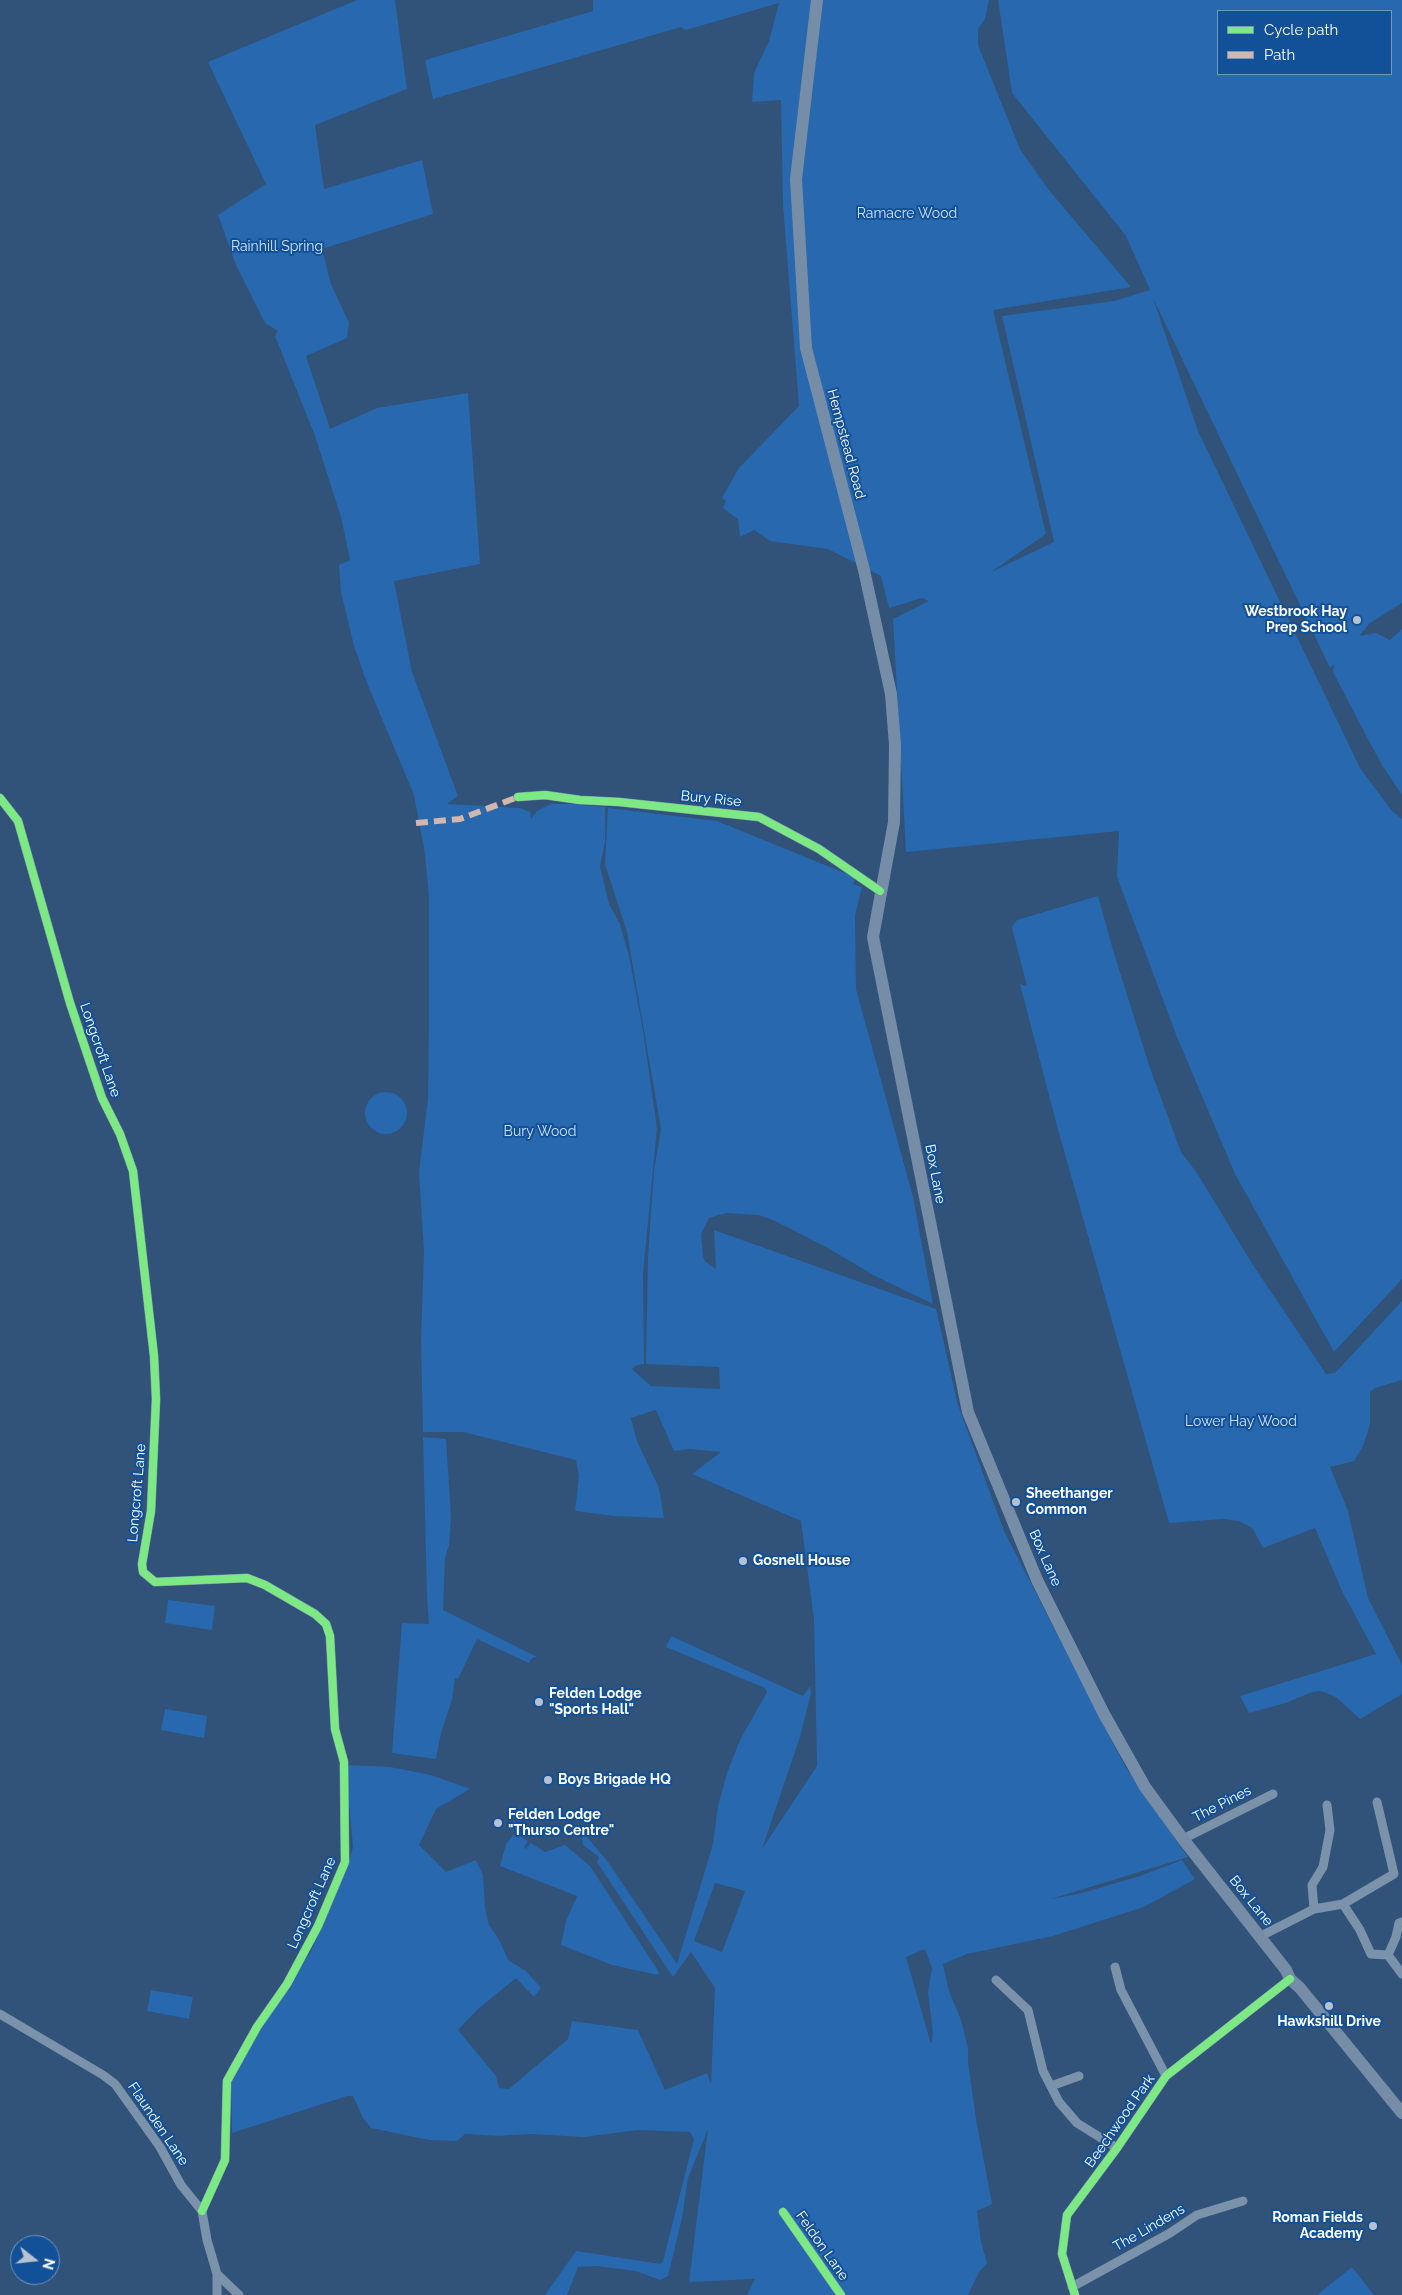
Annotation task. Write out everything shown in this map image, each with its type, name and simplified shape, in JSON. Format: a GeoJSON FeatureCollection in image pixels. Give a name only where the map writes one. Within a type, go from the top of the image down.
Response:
{"type":"FeatureCollection","features":[{"type":"Feature","properties":{"kind":"main road","name":"Hempstead Road"},"geometry":{"type":"LineString","coordinates":[[817,0],[796,179],[806,348],[864,570],[890,694],[895,746],[894,822],[880,891]]}},
{"type":"Feature","properties":{"kind":"main road","name":"Box Lane"},"geometry":{"type":"LineString","coordinates":[[880,891],[874,936],[968,1412],[1037,1580],[1102,1710],[1145,1787],[1183,1839],[1261,1936],[1286,1970],[1290,1979],[1300,1988],[1402,2113]]}},
{"type":"Feature","properties":{"kind":"street","name":"Bury Rise"},"geometry":{"type":"LineString","coordinates":[[518,797],[545,795],[759,817],[819,849],[880,891]]}},
{"type":"Feature","properties":{"kind":"street","name":"Longcroft Lane"},"geometry":{"type":"LineString","coordinates":[[0,798],[18,821],[70,1003],[98,1088],[120,1134],[133,1172],[154,1356],[156,1399],[151,1511],[142,1564],[143,1572],[154,1582],[247,1578],[265,1585],[315,1614],[326,1624],[330,1636],[335,1729],[344,1762],[345,1862],[318,1926],[287,1984],[257,2027],[227,2081],[225,2160],[202,2211]]}},
{"type":"Feature","properties":{"kind":"street","name":"The Pines"},"geometry":{"type":"LineString","coordinates":[[1183,1839],[1273,1794]]}},
{"type":"Feature","properties":{"kind":"street"},"geometry":{"type":"LineString","coordinates":[[1261,1936],[1314,1909],[1343,1904],[1394,1874],[1377,1802]]}},
{"type":"Feature","properties":{"kind":"street"},"geometry":{"type":"LineString","coordinates":[[1314,1909],[1312,1885],[1323,1867],[1330,1830],[1327,1804]]}},
{"type":"Feature","properties":{"kind":"street"},"geometry":{"type":"LineString","coordinates":[[1343,1904],[1360,1930],[1371,1954],[1388,1955]]}},
{"type":"Feature","properties":{"kind":"street"},"geometry":{"type":"LineString","coordinates":[[1388,1955],[1396,1937],[1399,1923],[1402,1922]]}},
{"type":"Feature","properties":{"kind":"street"},"geometry":{"type":"LineString","coordinates":[[1388,1955],[1402,1974]]}},
{"type":"Feature","properties":{"kind":"street"},"geometry":{"type":"LineString","coordinates":[[1115,1967],[1121,1990],[1166,2076]]}},
{"type":"Feature","properties":{"kind":"street","name":"Beechwood Park"},"geometry":{"type":"LineString","coordinates":[[1074,2291],[1062,2254],[1067,2215],[1117,2148],[1166,2076],[1290,1979]]}},
{"type":"Feature","properties":{"kind":"street"},"geometry":{"type":"LineString","coordinates":[[996,1980],[1028,2010],[1043,2071],[1059,2102],[1077,2123],[1117,2148]]}},
{"type":"Feature","properties":{"kind":"street","name":"Flaunden Lane"},"geometry":{"type":"LineString","coordinates":[[0,2014],[115,2084],[160,2147],[181,2185],[202,2211],[207,2240],[217,2274]]}},
{"type":"Feature","properties":{"kind":"street"},"geometry":{"type":"LineString","coordinates":[[1051,2086],[1079,2076]]}},
{"type":"Feature","properties":{"kind":"street","name":"The Lindens"},"geometry":{"type":"LineString","coordinates":[[1074,2291],[1197,2216],[1243,2201]]}},
{"type":"Feature","properties":{"kind":"street","name":"Feldon Lane"},"geometry":{"type":"LineString","coordinates":[[783,2212],[841,2295]]}},
{"type":"Feature","properties":{"kind":"street"},"geometry":{"type":"LineString","coordinates":[[217,2274],[217,2295]]}},
{"type":"Feature","properties":{"kind":"street"},"geometry":{"type":"LineString","coordinates":[[217,2274],[239,2295]]}},
{"type":"Feature","properties":{"kind":"green space"},"geometry":{"type":"Polygon","coordinates":[[[357,0],[395,0],[407,89],[315,125],[324,189],[422,160],[433,214],[322,249],[331,284],[349,323],[347,338],[306,356],[330,429],[377,408],[468,393],[480,564],[394,581],[412,672],[458,796],[447,804],[520,808],[530,812],[531,819],[537,811],[551,804],[605,807],[605,842],[600,866],[609,904],[620,924],[629,956],[642,1024],[657,1128],[643,1274],[644,1364],[637,1365],[632,1369],[651,1386],[720,1389],[719,1367],[646,1364],[648,1257],[654,1170],[661,1129],[627,932],[605,864],[608,808],[717,821],[847,874],[855,879],[853,884],[862,887],[855,916],[856,989],[913,1197],[933,1304],[875,1276],[828,1248],[773,1220],[759,1215],[726,1213],[709,1218],[701,1234],[703,1256],[705,1261],[716,1269],[714,1230],[936,1309],[958,1405],[1004,1531],[1126,1768],[1188,1857],[1051,1899],[1082,1893],[1140,1876],[1182,1860],[1195,1879],[1144,1907],[1053,1936],[967,1954],[943,1964],[949,1991],[961,2020],[968,2048],[968,2062],[976,2119],[992,2204],[977,2211],[981,2242],[987,2263],[979,2272],[968,2295],[747,2295],[755,2279],[689,2282],[708,2129],[688,2178],[682,2218],[668,2276],[660,2280],[636,2271],[596,2266],[578,2267],[567,2295],[545,2295],[576,2251],[661,2264],[694,2139],[690,2132],[638,2130],[584,2137],[529,2134],[498,2136],[465,2134],[457,2141],[429,2140],[371,2128],[363,2118],[353,2096],[347,2096],[232,2133],[231,2082],[247,2051],[310,1953],[347,1869],[353,1847],[346,1772],[349,1765],[390,1767],[431,1775],[470,1789],[436,1809],[419,1845],[446,1872],[476,1860],[483,1875],[485,1908],[489,1925],[500,1941],[508,1960],[526,1971],[541,1988],[534,1997],[516,1978],[477,2010],[458,2030],[496,2076],[499,2088],[509,2089],[568,2039],[572,2021],[638,2030],[665,2090],[707,2073],[711,2084],[715,1988],[691,1952],[673,1977],[597,1862],[599,1857],[583,1845],[581,1830],[608,1862],[677,1964],[713,1844],[718,1806],[727,1773],[740,1740],[767,1692],[765,1688],[666,1647],[671,1636],[803,1696],[810,1686],[811,1693],[800,1737],[762,1849],[817,1766],[814,1619],[801,1521],[692,1474],[721,1452],[690,1449],[674,1451],[656,1410],[631,1418],[637,1441],[659,1488],[664,1518],[614,1516],[575,1511],[579,1476],[576,1460],[463,1432],[423,1432],[421,1340],[424,1252],[419,1172],[428,1098],[429,898],[425,854],[414,795],[367,683],[354,646],[341,592],[339,565],[350,560],[341,517],[315,436],[275,336],[278,331],[265,323],[236,265],[218,215],[266,184],[208,62],[357,0]],[[715,1883],[694,1941],[722,1952],[745,1891],[715,1883]],[[925,1949],[906,1957],[931,2044],[933,2034],[928,1992],[932,1968],[925,1949]]]}},
{"type":"Feature","properties":{"kind":"green space","name":"Ramacre Wood"},"geometry":{"type":"Polygon","coordinates":[[[593,0],[989,0],[985,19],[978,29],[978,45],[1020,149],[1048,189],[1131,287],[993,310],[1046,534],[991,572],[1054,542],[1002,316],[1114,301],[1150,290],[1126,236],[1012,93],[998,0],[1402,0],[1402,603],[1370,623],[1359,636],[1376,633],[1390,640],[1402,629],[1402,795],[1382,765],[1361,726],[1333,672],[1334,664],[1330,668],[1153,298],[1198,431],[1360,768],[1392,811],[1402,819],[1402,1279],[1334,1352],[1235,1174],[1177,1037],[1117,877],[1119,831],[906,852],[893,619],[929,601],[922,598],[889,608],[881,576],[828,549],[770,541],[754,530],[740,537],[738,519],[723,508],[726,501],[722,498],[739,468],[799,406],[783,205],[781,100],[752,102],[754,73],[769,41],[779,3],[686,30],[681,27],[433,99],[425,60],[593,11],[593,0]]]}},
{"type":"Feature","properties":{"kind":"green space","name":"Lower Hay Wood"},"geometry":{"type":"Polygon","coordinates":[[[1098,896],[1150,1068],[1181,1152],[1197,1173],[1253,1265],[1326,1374],[1335,1373],[1402,1301],[1402,1380],[1375,1388],[1370,1392],[1370,1425],[1363,1446],[1354,1461],[1330,1467],[1348,1511],[1368,1598],[1402,1665],[1402,1694],[1360,1719],[1336,1697],[1321,1691],[1312,1692],[1286,1703],[1249,1713],[1240,1696],[1376,1654],[1342,1591],[1315,1528],[1263,1548],[1253,1529],[1239,1521],[1223,1519],[1169,1523],[1057,1126],[1020,984],[1027,986],[1012,927],[1017,920],[1098,896]]]}},
{"type":"Feature","properties":{"kind":"green space"},"geometry":{"type":"Polygon","coordinates":[[[382,1092],[390,1092],[401,1098],[407,1113],[401,1128],[390,1134],[382,1134],[371,1128],[365,1117],[365,1109],[371,1098],[382,1092]]]}},
{"type":"Feature","properties":{"kind":"green space"},"geometry":{"type":"Polygon","coordinates":[[[423,1437],[446,1439],[451,1517],[449,1545],[445,1558],[443,1610],[537,1657],[532,1658],[529,1663],[477,1639],[458,1679],[455,1678],[452,1700],[441,1733],[436,1759],[392,1753],[402,1623],[429,1624],[423,1437]]]}},
{"type":"Feature","properties":{"kind":"green space"},"geometry":{"type":"Polygon","coordinates":[[[168,1600],[215,1606],[212,1630],[165,1623],[168,1600]]]}},
{"type":"Feature","properties":{"kind":"green space"},"geometry":{"type":"Polygon","coordinates":[[[165,1709],[207,1716],[204,1738],[161,1730],[165,1709]]]}},
{"type":"Feature","properties":{"kind":"green space"},"geometry":{"type":"Polygon","coordinates":[[[513,1835],[518,1838],[520,1836],[528,1841],[524,1847],[526,1849],[531,1843],[545,1852],[565,1845],[590,1866],[659,1972],[658,1975],[612,1965],[561,1945],[566,1921],[577,1896],[500,1866],[506,1844],[513,1835]]]}},
{"type":"Feature","properties":{"kind":"green space"},"geometry":{"type":"Polygon","coordinates":[[[151,1990],[193,1997],[189,2019],[147,2011],[151,1990]]]}},
{"type":"Feature","properties":{"kind":"green space"},"geometry":{"type":"Polygon","coordinates":[[[1352,2267],[1374,2295],[1317,2295],[1352,2267]]]}},
{"type":"Feature","properties":{"kind":"marked path"},"geometry":{"type":"LineString","coordinates":[[416,823],[460,819],[518,797]]}},
{"type":"Feature","properties":{"kind":"cycle path"},"geometry":{"type":"LineString","coordinates":[[518,797],[545,795],[759,817],[819,849],[880,891]]}},
{"type":"Feature","properties":{"kind":"cycle path"},"geometry":{"type":"LineString","coordinates":[[0,798],[18,821],[70,1003],[102,1098],[120,1134],[133,1171],[154,1356],[156,1399],[151,1511],[142,1564],[143,1572],[155,1582],[247,1578],[265,1585],[315,1614],[326,1624],[330,1636],[335,1729],[344,1762],[345,1862],[318,1926],[287,1984],[257,2027],[227,2081],[225,2160],[202,2211]]}},
{"type":"Feature","properties":{"kind":"cycle path"},"geometry":{"type":"LineString","coordinates":[[1075,2295],[1062,2254],[1067,2215],[1117,2148],[1166,2076],[1290,1979]]}},
{"type":"Feature","properties":{"kind":"cycle path"},"geometry":{"type":"LineString","coordinates":[[783,2212],[841,2295]]}},
{"type":"Feature","properties":{"kind":"place","name":"Westbrook Hay Prep School"},"geometry":{"type":"Point","coordinates":[1357,620]}},
{"type":"Feature","properties":{"kind":"place","name":"Sheethanger Common"},"geometry":{"type":"Point","coordinates":[1016,1502]}},
{"type":"Feature","properties":{"kind":"place","name":"Gosnell House"},"geometry":{"type":"Point","coordinates":[743,1561]}},
{"type":"Feature","properties":{"kind":"place","name":"Felden Lodge \"Sports Hall\""},"geometry":{"type":"Point","coordinates":[539,1702]}},
{"type":"Feature","properties":{"kind":"place","name":"Boys Brigade HQ"},"geometry":{"type":"Point","coordinates":[548,1780]}},
{"type":"Feature","properties":{"kind":"place","name":"Felden Lodge \"Thurso Centre\""},"geometry":{"type":"Point","coordinates":[498,1823]}},
{"type":"Feature","properties":{"kind":"place","name":"Hawkshill Drive"},"geometry":{"type":"Point","coordinates":[1329,2006]}},
{"type":"Feature","properties":{"kind":"place","name":"Roman Fields Academy"},"geometry":{"type":"Point","coordinates":[1373,2226]}},
{"type":"Feature","properties":{"kind":"park label","name":"Rainhill Spring"},"geometry":{"type":"Point","coordinates":[277,247]}},
{"type":"Feature","properties":{"kind":"park label","name":"Bury Wood"},"geometry":{"type":"Point","coordinates":[540,1132]}}]}
